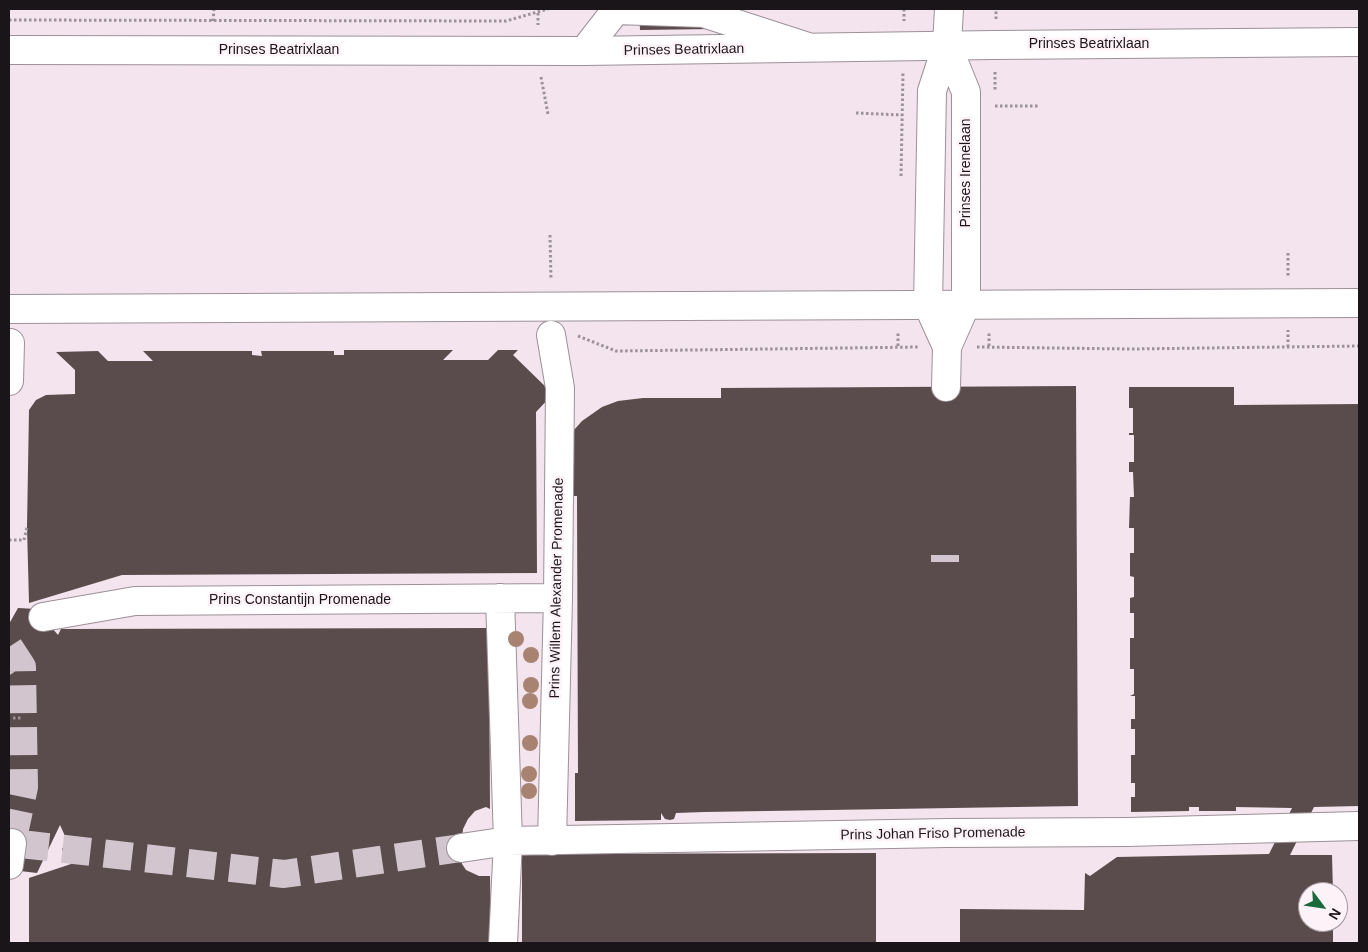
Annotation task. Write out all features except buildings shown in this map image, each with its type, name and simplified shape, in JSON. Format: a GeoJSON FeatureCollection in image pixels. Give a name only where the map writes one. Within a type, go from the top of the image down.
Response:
{"type":"FeatureCollection","features":[{"type":"Feature","properties":{"kind":"street","name":"Prinses Irenelaan"},"geometry":{"type":"LineString","coordinates":[[928,304],[932,91],[947,45],[949,9]]}},
{"type":"Feature","properties":{"kind":"street"},"geometry":{"type":"LineString","coordinates":[[584,51],[616,10],[703,13],[812,48]]}},
{"type":"Feature","properties":{"kind":"street","name":"Prinses Beatrixlaan"},"geometry":{"type":"LineString","coordinates":[[9,50],[584,51],[947,45],[1359,42]]}},
{"type":"Feature","properties":{"kind":"street","name":"Prinses Irenelaan"},"geometry":{"type":"LineString","coordinates":[[947,45],[966,92],[966,304]]}},
{"type":"Feature","properties":{"kind":"street"},"geometry":{"type":"LineString","coordinates":[[9,309],[1359,303]]}},
{"type":"Feature","properties":{"kind":"street"},"geometry":{"type":"LineString","coordinates":[[928,304],[947,347]]}},
{"type":"Feature","properties":{"kind":"street"},"geometry":{"type":"LineString","coordinates":[[946,387],[947,347],[966,304]]}},
{"type":"Feature","properties":{"kind":"street","name":"Prins Willem Alexander Promenade"},"geometry":{"type":"LineString","coordinates":[[551,335],[560,388],[558,598],[552,841]]}},
{"type":"Feature","properties":{"kind":"street"},"geometry":{"type":"LineString","coordinates":[[9,381],[10,343]]}},
{"type":"Feature","properties":{"kind":"street"},"geometry":{"type":"LineString","coordinates":[[500,598],[508,841],[503,943]]}},
{"type":"Feature","properties":{"kind":"street","name":"Prins Constantijn Promenade"},"geometry":{"type":"LineString","coordinates":[[43,617],[135,601],[558,598]]}},
{"type":"Feature","properties":{"kind":"street","name":"Prins Johan Friso Promenade"},"geometry":{"type":"LineString","coordinates":[[461,848],[508,841],[1359,826]]}},
{"type":"Feature","properties":{"kind":"path"},"geometry":{"type":"LineString","coordinates":[[213,21],[214,9]]}},
{"type":"Feature","properties":{"kind":"path","name":"Prinses Beatrixlaan"},"geometry":{"type":"LineString","coordinates":[[9,20],[506,21],[548,9]]}},
{"type":"Feature","properties":{"kind":"path"},"geometry":{"type":"LineString","coordinates":[[995,106],[1040,106]]}},
{"type":"Feature","properties":{"kind":"path"},"geometry":{"type":"LineString","coordinates":[[856,113],[902,115]]}},
{"type":"Feature","properties":{"kind":"path"},"geometry":{"type":"LineString","coordinates":[[551,335],[582,336],[616,351],[947,347],[1130,349],[1359,346]]}},
{"type":"Feature","properties":{"kind":"path"},"geometry":{"type":"LineString","coordinates":[[9,540],[24,540],[26,527]]}},
{"type":"Feature","properties":{"kind":"path"},"geometry":{"type":"LineString","coordinates":[[13,718],[23,718]]}},
{"type":"Feature","properties":{"kind":"tunnel"},"geometry":{"type":"LineString","coordinates":[[945,555],[945,562]]}},
{"type":"Feature","properties":{"kind":"tunnel"},"geometry":{"type":"LineString","coordinates":[[9,647],[22,667],[24,787],[12,843],[284,874],[461,848]]}}]}
